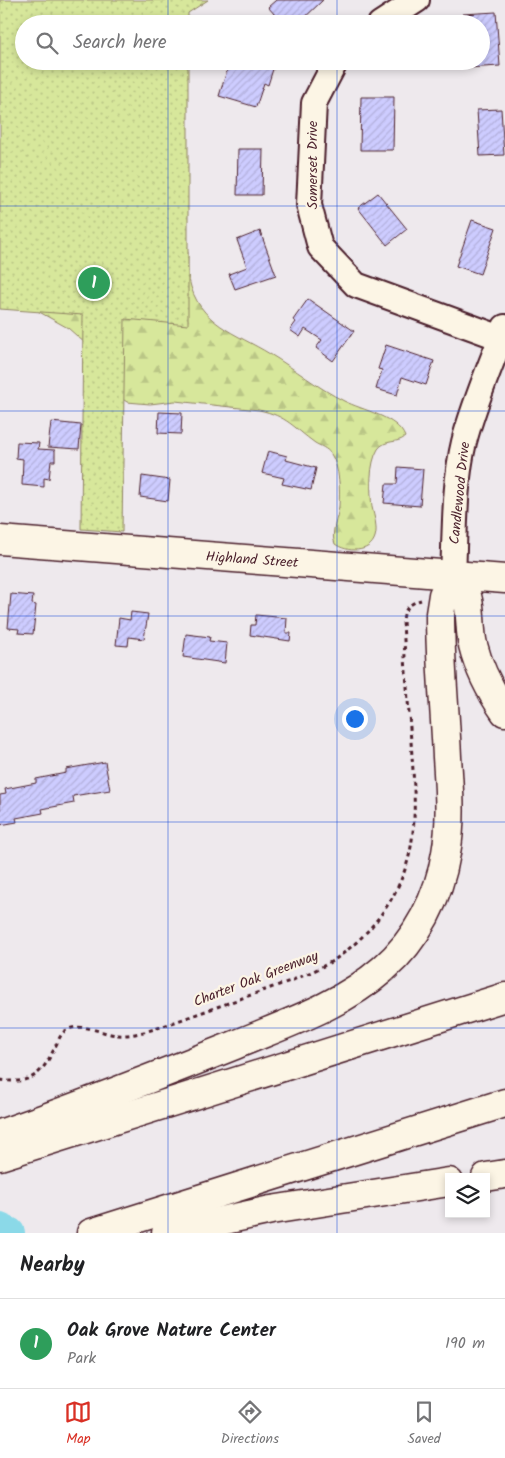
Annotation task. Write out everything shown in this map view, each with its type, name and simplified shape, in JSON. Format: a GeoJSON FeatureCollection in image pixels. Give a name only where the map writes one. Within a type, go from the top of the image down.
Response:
{"type":"FeatureCollection","features":[{"type":"Feature","properties":{"kind":"main road","name":"Highland Street"},"geometry":{"type":"LineString","coordinates":[[0,540],[505,579]]}},
{"type":"Feature","properties":{"kind":"main road"},"geometry":{"type":"LineString","coordinates":[[1,1141],[128,1087],[314,1012],[362,985],[384,969],[401,952],[420,925],[434,897],[443,868],[448,840],[450,798],[440,614],[443,595],[454,576],[467,596],[476,656],[491,689],[505,712]]}},
{"type":"Feature","properties":{"kind":"main road"},"geometry":{"type":"LineString","coordinates":[[1,1141],[26,1148],[505,997]]}},
{"type":"Feature","properties":{"kind":"main road"},"geometry":{"type":"LineString","coordinates":[[91,1233],[505,1103]]}},
{"type":"Feature","properties":{"kind":"main road"},"geometry":{"type":"LineString","coordinates":[[490,1176],[505,1174]]}},
{"type":"Feature","properties":{"kind":"main road"},"geometry":{"type":"LineString","coordinates":[[166,1233],[270,1210],[445,1183]]}},
{"type":"Feature","properties":{"kind":"street"},"geometry":{"type":"LineString","coordinates":[[394,15],[417,0]]}},
{"type":"Feature","properties":{"kind":"street","name":"Somerset Drive"},"geometry":{"type":"LineString","coordinates":[[331,70],[314,102],[310,205],[320,247],[356,284],[503,333]]}},
{"type":"Feature","properties":{"kind":"street","name":"Candlewood Drive"},"geometry":{"type":"LineString","coordinates":[[454,576],[458,490],[462,452],[503,333]]}},
{"type":"Feature","properties":{"kind":"path","name":"Charter Oak Greenway"},"geometry":{"type":"LineString","coordinates":[[0,1080],[21,1081],[39,1074],[47,1064],[61,1034],[69,1028],[82,1028],[118,1035],[138,1034],[155,1029],[314,971],[343,953],[367,931],[399,885],[408,863],[412,841],[414,793],[403,620],[408,607],[420,600]]}},
{"type":"Feature","properties":{"kind":"green space"},"geometry":{"type":"Polygon","coordinates":[[[0,0],[15,15],[15,70],[32,70],[188,252],[188,276],[194,294],[201,307],[210,317],[220,326],[270,354],[334,396],[387,419],[401,430],[405,437],[381,446],[373,462],[371,493],[376,530],[372,543],[363,549],[357,550],[345,549],[335,544],[333,535],[338,511],[339,479],[334,460],[328,450],[315,443],[289,423],[276,415],[259,410],[175,401],[150,404],[127,402],[117,395],[86,344],[68,328],[25,304],[0,0]]]}},
{"type":"Feature","properties":{"kind":"green space"},"geometry":{"type":"Polygon","coordinates":[[[0,0],[208,0],[188,13],[188,15],[15,15],[15,70],[188,70],[188,325],[125,319],[122,532],[81,529],[83,315],[0,309],[0,0]]]}},
{"type":"Feature","properties":{"kind":"building"},"geometry":{"type":"Polygon","coordinates":[[[276,0],[323,0],[307,15],[275,15],[268,7],[276,0]]]}},
{"type":"Feature","properties":{"kind":"building"},"geometry":{"type":"Polygon","coordinates":[[[496,12],[500,66],[490,67],[490,15],[463,14],[496,12]]]}},
{"type":"Feature","properties":{"kind":"building"},"geometry":{"type":"Polygon","coordinates":[[[227,70],[273,70],[268,85],[264,83],[256,107],[219,96],[227,70]]]}},
{"type":"Feature","properties":{"kind":"building"},"geometry":{"type":"Polygon","coordinates":[[[361,97],[394,97],[393,150],[360,150],[361,97]]]}},
{"type":"Feature","properties":{"kind":"building"},"geometry":{"type":"Polygon","coordinates":[[[501,109],[504,155],[480,156],[477,110],[501,109]]]}},
{"type":"Feature","properties":{"kind":"building"},"geometry":{"type":"Polygon","coordinates":[[[238,149],[263,149],[262,195],[237,195],[238,149]]]}},
{"type":"Feature","properties":{"kind":"building"},"geometry":{"type":"Polygon","coordinates":[[[378,193],[407,229],[387,245],[358,208],[378,193]]]}},
{"type":"Feature","properties":{"kind":"building"},"geometry":{"type":"Polygon","coordinates":[[[472,220],[496,228],[480,274],[456,266],[472,220]]]}},
{"type":"Feature","properties":{"kind":"building"},"geometry":{"type":"Polygon","coordinates":[[[260,231],[276,275],[235,289],[229,274],[247,267],[237,240],[260,231]]]}},
{"type":"Feature","properties":{"kind":"building"},"geometry":{"type":"Polygon","coordinates":[[[308,299],[354,331],[333,361],[316,348],[322,340],[305,329],[300,337],[290,330],[296,322],[293,320],[308,299]]]}},
{"type":"Feature","properties":{"kind":"building"},"geometry":{"type":"Polygon","coordinates":[[[386,345],[434,361],[426,385],[402,377],[397,395],[376,389],[382,370],[378,369],[386,345]]]}},
{"type":"Feature","properties":{"kind":"building"},"geometry":{"type":"Polygon","coordinates":[[[159,412],[182,413],[181,434],[158,433],[159,412]]]}},
{"type":"Feature","properties":{"kind":"building"},"geometry":{"type":"Polygon","coordinates":[[[51,422],[81,425],[79,449],[48,447],[51,422]]]}},
{"type":"Feature","properties":{"kind":"building"},"geometry":{"type":"Polygon","coordinates":[[[17,442],[39,443],[38,449],[55,450],[55,461],[51,461],[49,479],[44,478],[44,487],[22,485],[23,459],[16,458],[17,442]]]}},
{"type":"Feature","properties":{"kind":"building"},"geometry":{"type":"Polygon","coordinates":[[[268,451],[287,456],[286,460],[316,468],[311,490],[282,484],[284,478],[262,473],[268,451]]]}},
{"type":"Feature","properties":{"kind":"building"},"geometry":{"type":"Polygon","coordinates":[[[398,467],[423,469],[420,506],[384,503],[386,484],[397,484],[398,467]]]}},
{"type":"Feature","properties":{"kind":"building"},"geometry":{"type":"Polygon","coordinates":[[[142,476],[170,480],[168,501],[140,497],[142,476]]]}},
{"type":"Feature","properties":{"kind":"building"},"geometry":{"type":"Polygon","coordinates":[[[11,594],[33,596],[32,604],[36,605],[33,634],[18,633],[19,629],[8,628],[11,594]]]}},
{"type":"Feature","properties":{"kind":"building"},"geometry":{"type":"Polygon","coordinates":[[[131,612],[148,614],[144,639],[129,637],[128,646],[116,645],[119,618],[130,620],[131,612]]]}},
{"type":"Feature","properties":{"kind":"building"},"geometry":{"type":"Polygon","coordinates":[[[256,615],[287,618],[286,633],[291,633],[290,641],[250,635],[251,625],[255,625],[256,615]]]}},
{"type":"Feature","properties":{"kind":"building"},"geometry":{"type":"Polygon","coordinates":[[[186,634],[210,637],[209,641],[227,643],[225,663],[183,657],[186,634]]]}},
{"type":"Feature","properties":{"kind":"building"},"geometry":{"type":"Polygon","coordinates":[[[105,762],[110,790],[73,796],[74,803],[42,809],[43,813],[16,818],[17,822],[0,825],[0,795],[6,794],[5,789],[36,783],[36,779],[66,773],[66,769],[105,762]]]}},
{"type":"Feature","properties":{"kind":"waterway"},"geometry":{"type":"LineString","coordinates":[[0,1229],[9,1233]]}},
{"type":"Feature","properties":{"kind":"place","name":"Oak Grove Nature Center"},"geometry":{"type":"Point","coordinates":[94,283]}}]}
